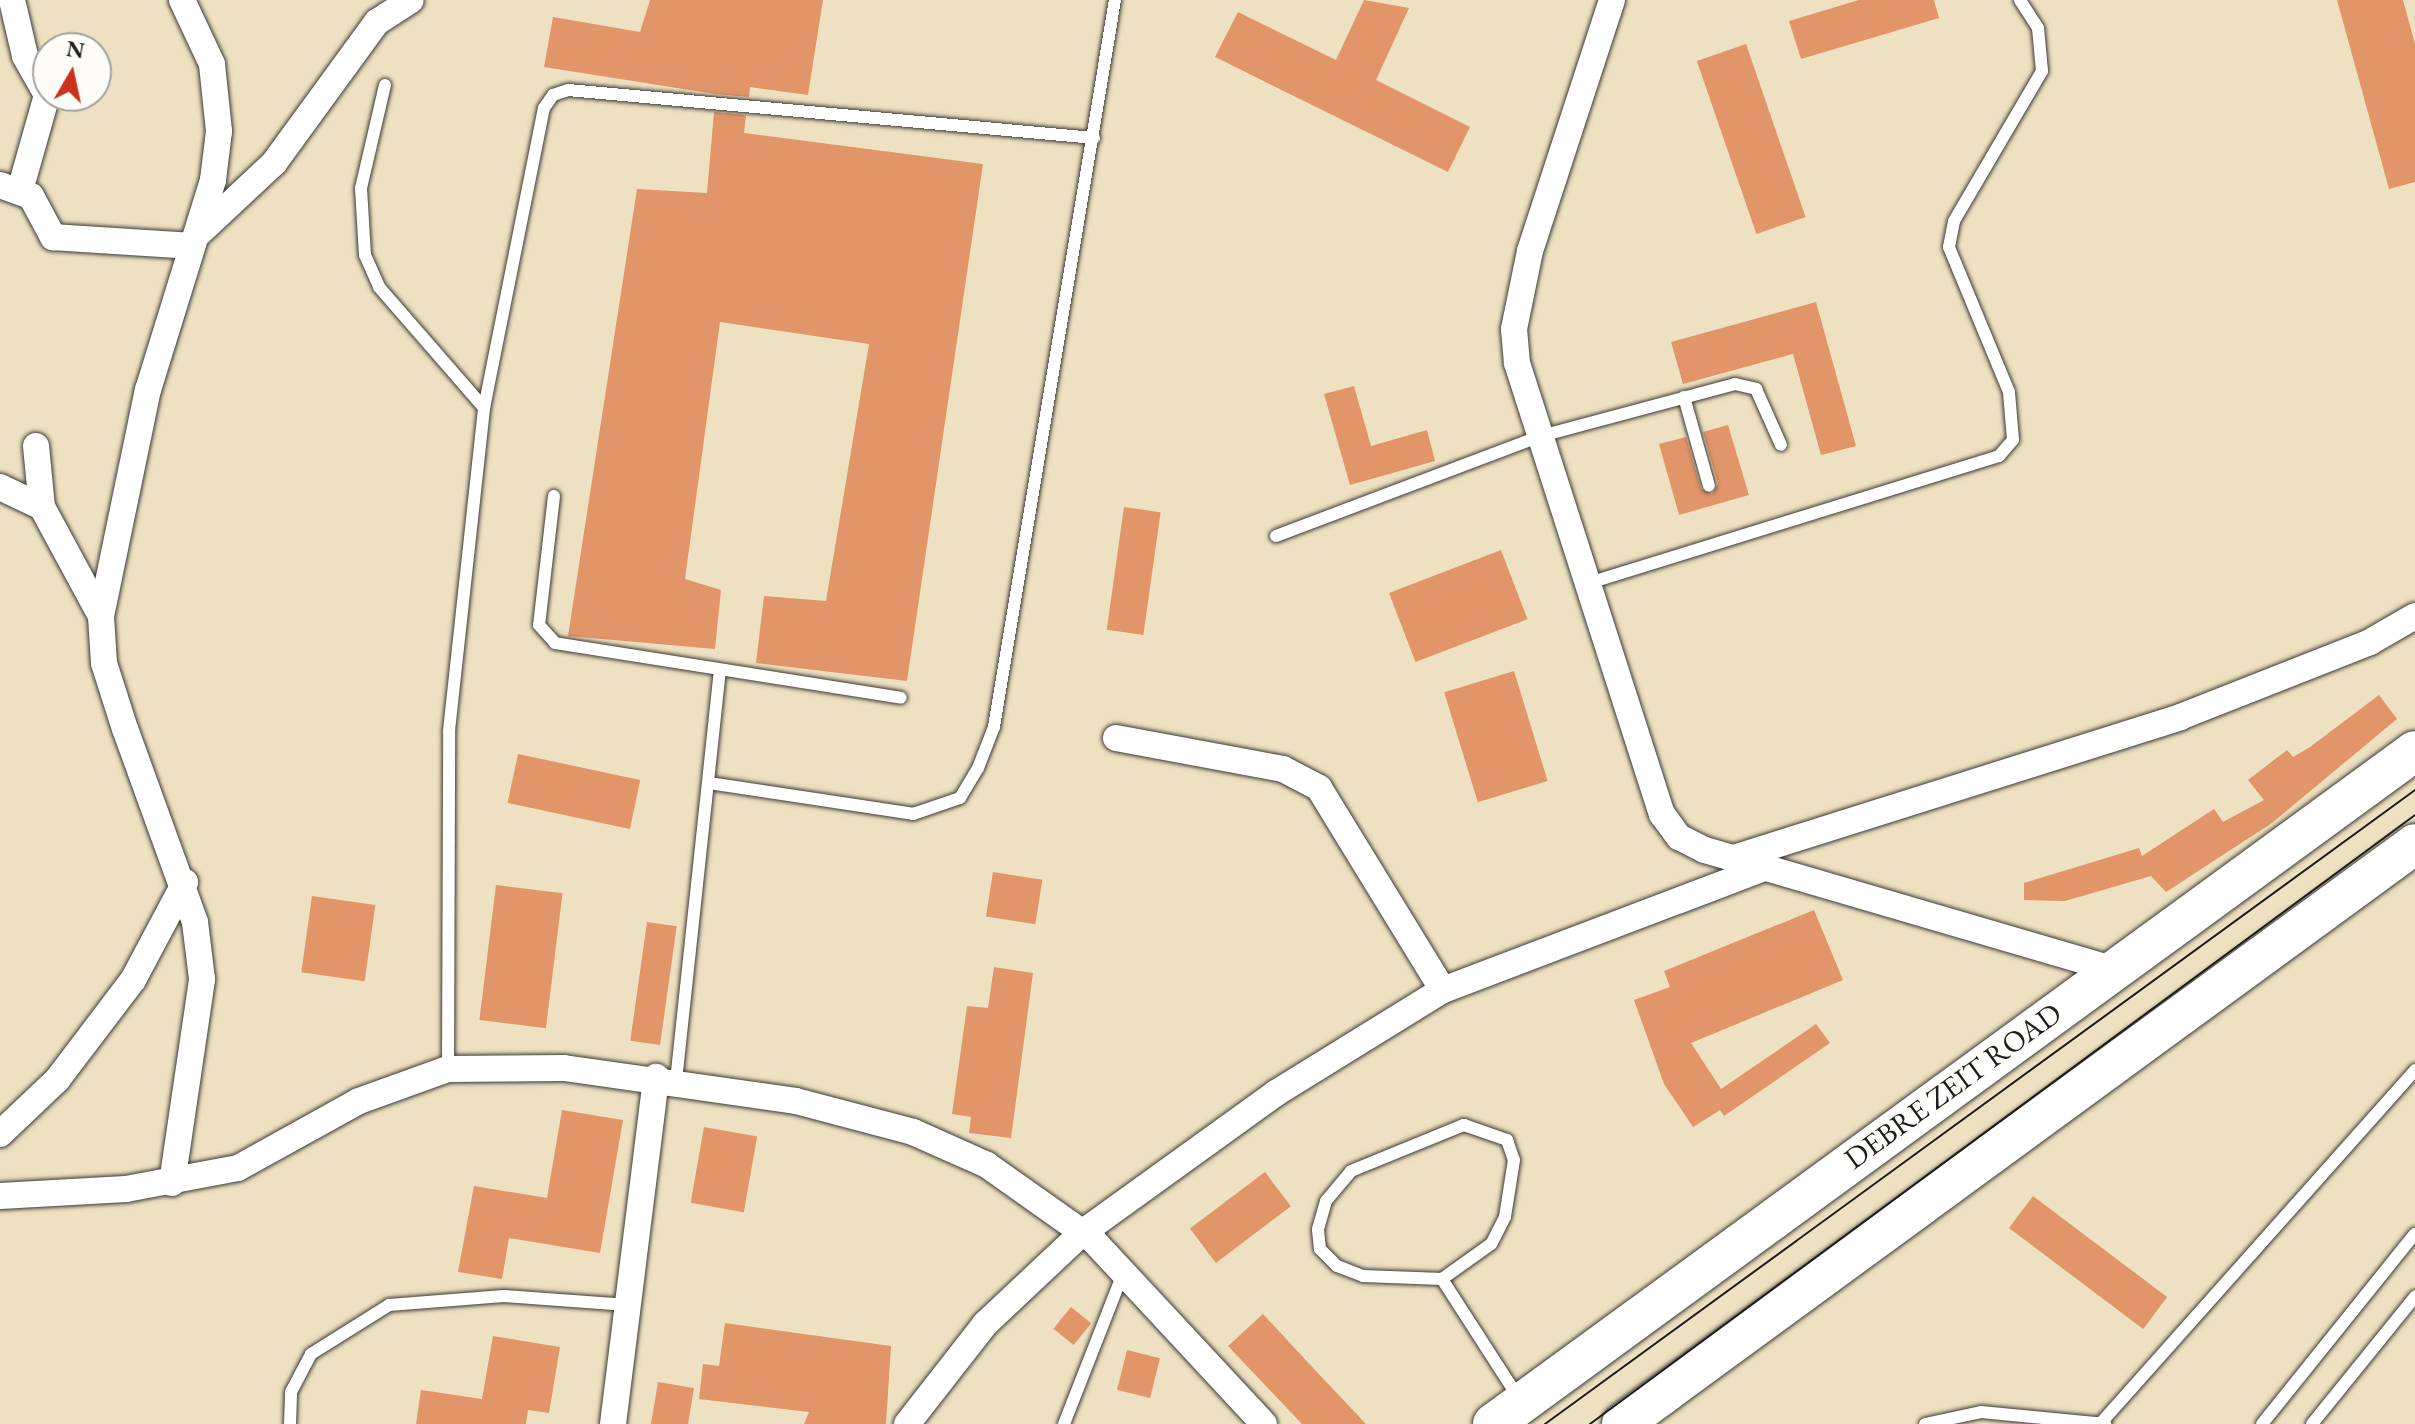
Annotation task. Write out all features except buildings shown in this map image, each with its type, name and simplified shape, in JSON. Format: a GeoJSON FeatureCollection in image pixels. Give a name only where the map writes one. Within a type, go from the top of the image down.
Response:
{"type":"FeatureCollection","features":[{"type":"Feature","properties":{"kind":"main road","name":"DEBRE ZEIT ROAD"},"geometry":{"type":"LineString","coordinates":[[1507,1413],[2111,969],[2415,751]]}},
{"type":"Feature","properties":{"kind":"main road"},"geometry":{"type":"LineString","coordinates":[[1622,1424],[2415,844]]}},
{"type":"Feature","properties":{"kind":"street"},"geometry":{"type":"LineString","coordinates":[[12,0],[25,56],[47,95],[10,186],[53,237],[194,241],[274,163],[377,22],[411,0]]}},
{"type":"Feature","properties":{"kind":"street"},"geometry":{"type":"LineString","coordinates":[[172,1183],[202,979],[185,882],[125,729],[104,663],[101,616],[148,390],[194,241],[219,131],[212,64],[182,0]]}},
{"type":"Feature","properties":{"kind":"street"},"geometry":{"type":"LineString","coordinates":[[1612,0],[1516,302],[1517,363],[1662,814],[1679,837],[1734,858],[2111,969]]}},
{"type":"Feature","properties":{"kind":"street"},"geometry":{"type":"LineString","coordinates":[[36,446],[42,507],[101,616]]}},
{"type":"Feature","properties":{"kind":"street"},"geometry":{"type":"LineString","coordinates":[[0,487],[42,507]]}},
{"type":"Feature","properties":{"kind":"street"},"geometry":{"type":"LineString","coordinates":[[1734,858],[2180,717],[2357,648],[2415,616]]}},
{"type":"Feature","properties":{"kind":"street"},"geometry":{"type":"LineString","coordinates":[[1116,738],[1283,769],[1319,788],[1443,990]]}},
{"type":"Feature","properties":{"kind":"street"},"geometry":{"type":"LineString","coordinates":[[907,1424],[985,1324],[1082,1233],[1276,1093],[1443,990],[1766,867]]}},
{"type":"Feature","properties":{"kind":"street"},"geometry":{"type":"LineString","coordinates":[[0,1134],[57,1080],[133,980],[185,882]]}},
{"type":"Feature","properties":{"kind":"street"},"geometry":{"type":"LineString","coordinates":[[0,1196],[172,1183],[238,1168],[359,1101],[448,1069],[666,1079],[913,1132],[987,1165],[1082,1233],[1264,1424]]}},
{"type":"Feature","properties":{"kind":"street"},"geometry":{"type":"LineString","coordinates":[[613,1424],[628,1305],[666,1079]]}},
{"type":"Feature","properties":{"kind":"lane"},"geometry":{"type":"LineString","coordinates":[[709,783],[913,814],[960,798],[994,727],[1115,0]]}},
{"type":"Feature","properties":{"kind":"lane"},"geometry":{"type":"LineString","coordinates":[[1589,583],[1999,456],[2013,440],[2009,392],[1949,247],[1954,221],[2042,71],[2038,28],[2020,0]]}},
{"type":"Feature","properties":{"kind":"lane"},"geometry":{"type":"LineString","coordinates":[[385,85],[361,188],[365,255],[379,287],[484,408]]}},
{"type":"Feature","properties":{"kind":"lane"},"geometry":{"type":"LineString","coordinates":[[448,1069],[449,731],[484,408],[544,108],[553,95],[568,90],[1094,138]]}},
{"type":"Feature","properties":{"kind":"lane"},"geometry":{"type":"LineString","coordinates":[[1276,536],[1541,436],[1684,397],[1746,384],[1756,389],[1781,445]]}},
{"type":"Feature","properties":{"kind":"lane"},"geometry":{"type":"LineString","coordinates":[[1684,397],[1709,486]]}},
{"type":"Feature","properties":{"kind":"lane"},"geometry":{"type":"LineString","coordinates":[[554,496],[539,625],[544,635],[572,648],[901,698]]}},
{"type":"Feature","properties":{"kind":"lane"},"geometry":{"type":"LineString","coordinates":[[666,1079],[709,783],[720,671]]}},
{"type":"Feature","properties":{"kind":"lane"},"geometry":{"type":"LineString","coordinates":[[1925,1424],[1981,1412],[2102,1423],[2415,1070]]}},
{"type":"Feature","properties":{"kind":"lane"},"geometry":{"type":"LineString","coordinates":[[1464,1125],[1487,1128],[1507,1140],[1514,1160],[1505,1217],[1491,1244],[1442,1279],[1363,1276],[1337,1266],[1320,1249],[1322,1215],[1351,1171],[1464,1125]]}},
{"type":"Feature","properties":{"kind":"lane"},"geometry":{"type":"LineString","coordinates":[[2262,1424],[2415,1234]]}},
{"type":"Feature","properties":{"kind":"lane"},"geometry":{"type":"LineString","coordinates":[[1064,1424],[1122,1276]]}},
{"type":"Feature","properties":{"kind":"lane"},"geometry":{"type":"LineString","coordinates":[[1442,1279],[1507,1413]]}},
{"type":"Feature","properties":{"kind":"lane"},"geometry":{"type":"LineString","coordinates":[[290,1424],[291,1392],[311,1354],[389,1305],[504,1296],[628,1305]]}},
{"type":"Feature","properties":{"kind":"lane"},"geometry":{"type":"LineString","coordinates":[[2312,1424],[2415,1297]]}},
{"type":"Feature","properties":{"kind":"tram line"},"geometry":{"type":"LineString","coordinates":[[1545,1424],[2415,790]]}},
{"type":"Feature","properties":{"kind":"tram line"},"geometry":{"type":"LineString","coordinates":[[1590,1424],[2415,815]]}}]}
